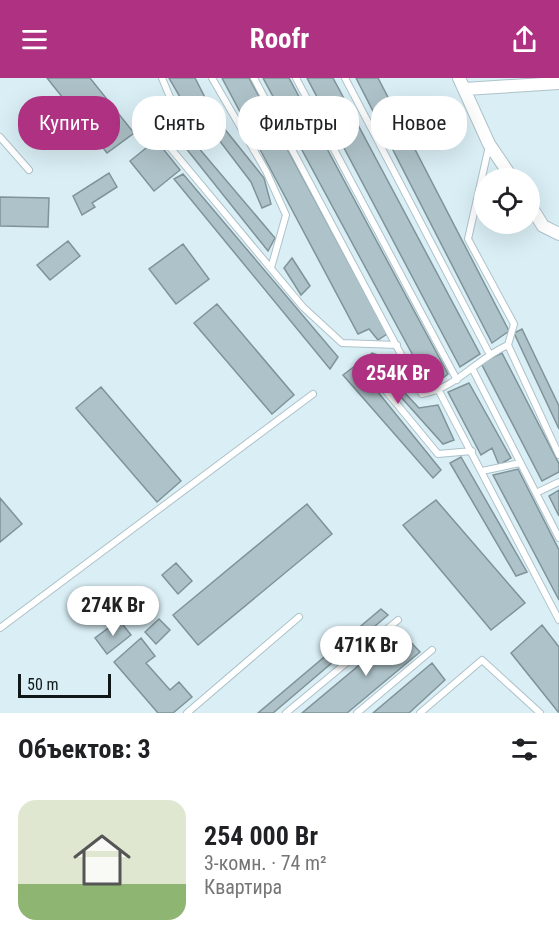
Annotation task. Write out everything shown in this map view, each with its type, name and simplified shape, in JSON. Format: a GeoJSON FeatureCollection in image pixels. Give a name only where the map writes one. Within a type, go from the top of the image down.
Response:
{"type":"FeatureCollection","features":[{"type":"Feature","properties":{"kind":"street"},"geometry":{"type":"LineString","coordinates":[[505,168],[489,144],[462,84],[559,83]]}},
{"type":"Feature","properties":{"kind":"street"},"geometry":{"type":"LineString","coordinates":[[540,221],[543,226],[559,234]]}},
{"type":"Feature","properties":{"kind":"lane"},"geometry":{"type":"LineString","coordinates":[[162,78],[170,96]]}},
{"type":"Feature","properties":{"kind":"lane"},"geometry":{"type":"LineString","coordinates":[[212,78],[266,171],[286,215],[271,268]]}},
{"type":"Feature","properties":{"kind":"lane"},"geometry":{"type":"LineString","coordinates":[[254,78],[422,394],[439,391],[473,370],[489,353],[508,345]]}},
{"type":"Feature","properties":{"kind":"lane"},"geometry":{"type":"LineString","coordinates":[[296,78],[457,380]]}},
{"type":"Feature","properties":{"kind":"lane"},"geometry":{"type":"LineString","coordinates":[[345,78],[489,353]]}},
{"type":"Feature","properties":{"kind":"lane"},"geometry":{"type":"LineString","coordinates":[[0,137],[29,170]]}},
{"type":"Feature","properties":{"kind":"lane"},"geometry":{"type":"LineString","coordinates":[[489,144],[468,239],[514,324],[508,345],[559,455]]}},
{"type":"Feature","properties":{"kind":"lane"},"geometry":{"type":"LineString","coordinates":[[172,150],[303,307],[342,343],[397,345]]}},
{"type":"Feature","properties":{"kind":"lane"},"geometry":{"type":"LineString","coordinates":[[473,370],[559,538]]}},
{"type":"Feature","properties":{"kind":"lane"},"geometry":{"type":"LineString","coordinates":[[382,386],[438,454],[472,451]]}},
{"type":"Feature","properties":{"kind":"lane"},"geometry":{"type":"LineString","coordinates":[[439,391],[559,620]]}},
{"type":"Feature","properties":{"kind":"lane"},"geometry":{"type":"LineString","coordinates":[[0,628],[313,394]]}},
{"type":"Feature","properties":{"kind":"lane"},"geometry":{"type":"LineString","coordinates":[[482,471],[520,463]]}},
{"type":"Feature","properties":{"kind":"lane"},"geometry":{"type":"LineString","coordinates":[[536,493],[559,482]]}},
{"type":"Feature","properties":{"kind":"lane"},"geometry":{"type":"LineString","coordinates":[[187,713],[299,617]]}},
{"type":"Feature","properties":{"kind":"lane"},"geometry":{"type":"LineString","coordinates":[[286,713],[398,620]]}},
{"type":"Feature","properties":{"kind":"lane"},"geometry":{"type":"LineString","coordinates":[[357,713],[432,650]]}},
{"type":"Feature","properties":{"kind":"lane"},"geometry":{"type":"LineString","coordinates":[[420,713],[482,660],[540,713]]}},
{"type":"Feature","properties":{"kind":"building"},"geometry":{"type":"Polygon","coordinates":[[[47,78],[90,78],[104,96],[61,96],[47,78]]]}},
{"type":"Feature","properties":{"kind":"building"},"geometry":{"type":"Polygon","coordinates":[[[169,78],[195,78],[204,96],[179,96],[169,78]]]}},
{"type":"Feature","properties":{"kind":"building"},"geometry":{"type":"Polygon","coordinates":[[[222,78],[249,78],[259,96],[238,96],[238,108],[222,78]]]}},
{"type":"Feature","properties":{"kind":"building"},"geometry":{"type":"Polygon","coordinates":[[[263,78],[289,78],[299,96],[273,96],[263,78]]]}},
{"type":"Feature","properties":{"kind":"building"},"geometry":{"type":"Polygon","coordinates":[[[307,78],[333,78],[343,96],[317,96],[307,78]]]}},
{"type":"Feature","properties":{"kind":"building"},"geometry":{"type":"Polygon","coordinates":[[[356,78],[378,78],[387,96],[371,96],[371,107],[356,78]]]}},
{"type":"Feature","properties":{"kind":"building"},"geometry":{"type":"Polygon","coordinates":[[[120,116],[132,130],[132,134],[120,143],[120,116]]]}},
{"type":"Feature","properties":{"kind":"building"},"geometry":{"type":"Polygon","coordinates":[[[359,127],[480,354],[460,367],[345,150],[359,150],[359,127]]]}},
{"type":"Feature","properties":{"kind":"building"},"geometry":{"type":"Polygon","coordinates":[[[226,131],[238,146],[238,150],[242,150],[264,178],[271,204],[262,208],[251,182],[226,149],[226,131]]]}},
{"type":"Feature","properties":{"kind":"building"},"geometry":{"type":"Polygon","coordinates":[[[144,150],[164,150],[180,170],[154,191],[130,161],[144,150]]]}},
{"type":"Feature","properties":{"kind":"building"},"geometry":{"type":"Polygon","coordinates":[[[187,150],[200,150],[275,238],[268,251],[187,150]]]}},
{"type":"Feature","properties":{"kind":"building"},"geometry":{"type":"Polygon","coordinates":[[[260,150],[288,150],[387,334],[378,340],[369,329],[358,334],[260,150]]]}},
{"type":"Feature","properties":{"kind":"building"},"geometry":{"type":"Polygon","coordinates":[[[302,150],[328,150],[448,374],[430,387],[302,150]]]}},
{"type":"Feature","properties":{"kind":"building"},"geometry":{"type":"Polygon","coordinates":[[[393,150],[415,150],[509,331],[492,343],[393,150]]]}},
{"type":"Feature","properties":{"kind":"building"},"geometry":{"type":"Polygon","coordinates":[[[109,173],[117,187],[92,203],[95,207],[82,215],[73,196],[109,173]]]}},
{"type":"Feature","properties":{"kind":"building"},"geometry":{"type":"Polygon","coordinates":[[[183,174],[338,357],[330,369],[174,179],[183,174]]]}},
{"type":"Feature","properties":{"kind":"building"},"geometry":{"type":"Polygon","coordinates":[[[0,197],[49,198],[48,227],[0,226],[0,197]]]}},
{"type":"Feature","properties":{"kind":"building"},"geometry":{"type":"Polygon","coordinates":[[[68,241],[80,256],[50,280],[37,265],[68,241]]]}},
{"type":"Feature","properties":{"kind":"building"},"geometry":{"type":"Polygon","coordinates":[[[183,244],[209,279],[176,304],[149,269],[183,244]]]}},
{"type":"Feature","properties":{"kind":"building"},"geometry":{"type":"Polygon","coordinates":[[[292,258],[310,286],[301,295],[284,268],[292,258]]]}},
{"type":"Feature","properties":{"kind":"building"},"geometry":{"type":"Polygon","coordinates":[[[217,304],[294,395],[272,414],[194,323],[217,304]]]}},
{"type":"Feature","properties":{"kind":"building"},"geometry":{"type":"Polygon","coordinates":[[[522,329],[559,406],[559,429],[514,333],[522,329]]]}},
{"type":"Feature","properties":{"kind":"building"},"geometry":{"type":"Polygon","coordinates":[[[372,353],[399,362],[412,384],[404,392],[419,408],[438,405],[454,440],[443,444],[383,377],[373,386],[441,470],[433,478],[343,375],[372,353]]]}},
{"type":"Feature","properties":{"kind":"building"},"geometry":{"type":"Polygon","coordinates":[[[502,353],[559,464],[559,472],[542,481],[481,363],[502,353]]]}},
{"type":"Feature","properties":{"kind":"building"},"geometry":{"type":"Polygon","coordinates":[[[469,383],[511,458],[499,465],[492,448],[481,455],[448,392],[469,383]]]}},
{"type":"Feature","properties":{"kind":"building"},"geometry":{"type":"Polygon","coordinates":[[[101,387],[181,481],[157,502],[76,408],[101,387]]]}},
{"type":"Feature","properties":{"kind":"building"},"geometry":{"type":"Polygon","coordinates":[[[461,457],[527,572],[516,576],[450,463],[461,457]]]}},
{"type":"Feature","properties":{"kind":"building"},"geometry":{"type":"Polygon","coordinates":[[[518,469],[559,550],[559,600],[493,475],[518,469]]]}},
{"type":"Feature","properties":{"kind":"building"},"geometry":{"type":"Polygon","coordinates":[[[559,490],[559,516],[549,496],[559,490]]]}},
{"type":"Feature","properties":{"kind":"building"},"geometry":{"type":"Polygon","coordinates":[[[0,498],[22,524],[0,542],[0,498]]]}},
{"type":"Feature","properties":{"kind":"building"},"geometry":{"type":"Polygon","coordinates":[[[436,500],[525,603],[491,630],[403,525],[436,500]]]}},
{"type":"Feature","properties":{"kind":"building"},"geometry":{"type":"Polygon","coordinates":[[[307,504],[332,534],[198,645],[173,615],[307,504]]]}},
{"type":"Feature","properties":{"kind":"building"},"geometry":{"type":"Polygon","coordinates":[[[176,563],[192,581],[178,594],[162,575],[176,563]]]}},
{"type":"Feature","properties":{"kind":"building"},"geometry":{"type":"Polygon","coordinates":[[[381,609],[388,615],[273,713],[258,713],[381,609]]]}},
{"type":"Feature","properties":{"kind":"building"},"geometry":{"type":"Polygon","coordinates":[[[159,619],[170,630],[156,644],[145,632],[159,619]]]}},
{"type":"Feature","properties":{"kind":"building"},"geometry":{"type":"Polygon","coordinates":[[[119,620],[131,635],[107,654],[95,638],[119,620]]]}},
{"type":"Feature","properties":{"kind":"building"},"geometry":{"type":"Polygon","coordinates":[[[542,625],[559,647],[559,713],[511,653],[542,625]]]}},
{"type":"Feature","properties":{"kind":"building"},"geometry":{"type":"Polygon","coordinates":[[[400,631],[420,652],[347,713],[302,713],[400,631]]]}},
{"type":"Feature","properties":{"kind":"building"},"geometry":{"type":"Polygon","coordinates":[[[141,638],[155,656],[146,663],[170,690],[179,682],[192,697],[173,713],[158,713],[114,662],[141,638]]]}},
{"type":"Feature","properties":{"kind":"building"},"geometry":{"type":"Polygon","coordinates":[[[432,663],[445,680],[409,713],[373,713],[432,663]]]}}]}
